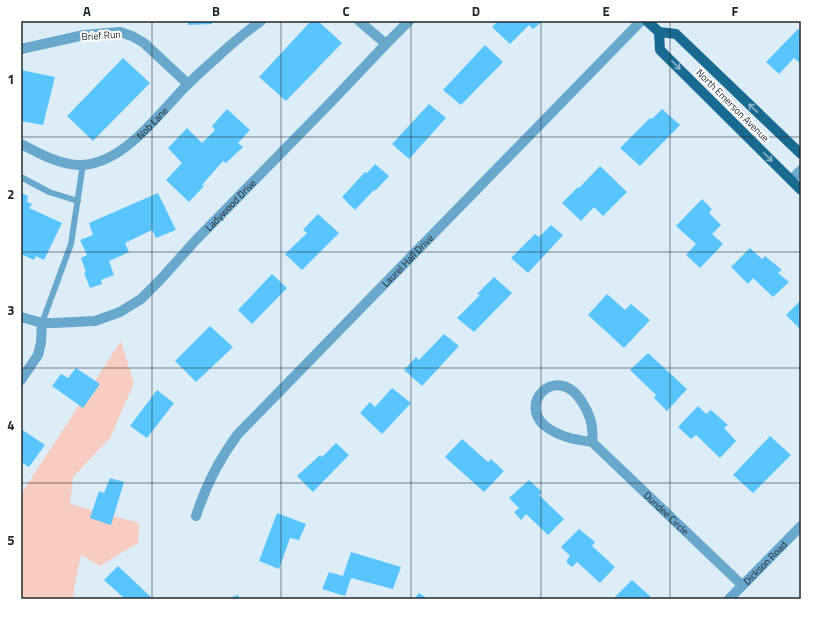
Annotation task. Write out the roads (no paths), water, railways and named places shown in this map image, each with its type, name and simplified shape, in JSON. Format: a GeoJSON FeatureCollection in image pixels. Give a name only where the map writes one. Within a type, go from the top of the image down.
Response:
{"type":"FeatureCollection","features":[{"type":"Feature","properties":{"kind":"main road"},"geometry":{"type":"LineString","coordinates":[[647,21],[659,32]]}},
{"type":"Feature","properties":{"kind":"main road","name":"North Emerson Avenue"},"geometry":{"type":"LineString","coordinates":[[801,154],[676,34],[659,32],[660,50],[801,190]]}},
{"type":"Feature","properties":{"kind":"street","name":"Nob Lane"},"geometry":{"type":"LineString","coordinates":[[21,144],[50,158],[77,165],[90,164],[108,157],[126,147],[134,140],[188,84],[239,37],[261,21]]}},
{"type":"Feature","properties":{"kind":"street"},"geometry":{"type":"LineString","coordinates":[[359,21],[386,44]]}},
{"type":"Feature","properties":{"kind":"street","name":"Ladywood Drive"},"geometry":{"type":"LineString","coordinates":[[21,317],[42,323],[75,323],[95,321],[120,312],[141,299],[195,241],[409,21]]}},
{"type":"Feature","properties":{"kind":"street","name":"Laurel Hall Drive"},"geometry":{"type":"LineString","coordinates":[[196,516],[210,481],[238,434],[641,21]]}},
{"type":"Feature","properties":{"kind":"street","name":"Brief Run"},"geometry":{"type":"LineString","coordinates":[[21,49],[84,35],[120,32],[132,36],[144,43],[188,84]]}},
{"type":"Feature","properties":{"kind":"street"},"geometry":{"type":"LineString","coordinates":[[791,180],[801,170]]}},
{"type":"Feature","properties":{"kind":"street"},"geometry":{"type":"LineString","coordinates":[[21,380],[38,355],[41,343],[42,323]]}},
{"type":"Feature","properties":{"kind":"street"},"geometry":{"type":"LineString","coordinates":[[556,384],[572,390],[587,408],[593,432],[592,442],[572,439],[550,429],[540,421],[536,414],[535,405],[542,392],[548,387],[556,384]]}},
{"type":"Feature","properties":{"kind":"street","name":"Dundee Circle"},"geometry":{"type":"LineString","coordinates":[[592,442],[742,586]]}},
{"type":"Feature","properties":{"kind":"street","name":"Dickson Road"},"geometry":{"type":"LineString","coordinates":[[729,599],[801,526]]}},
{"type":"Feature","properties":{"kind":"lane"},"geometry":{"type":"LineString","coordinates":[[42,323],[71,244],[83,164]]}},
{"type":"Feature","properties":{"kind":"lane"},"geometry":{"type":"LineString","coordinates":[[21,177],[49,192],[78,201]]}}]}
